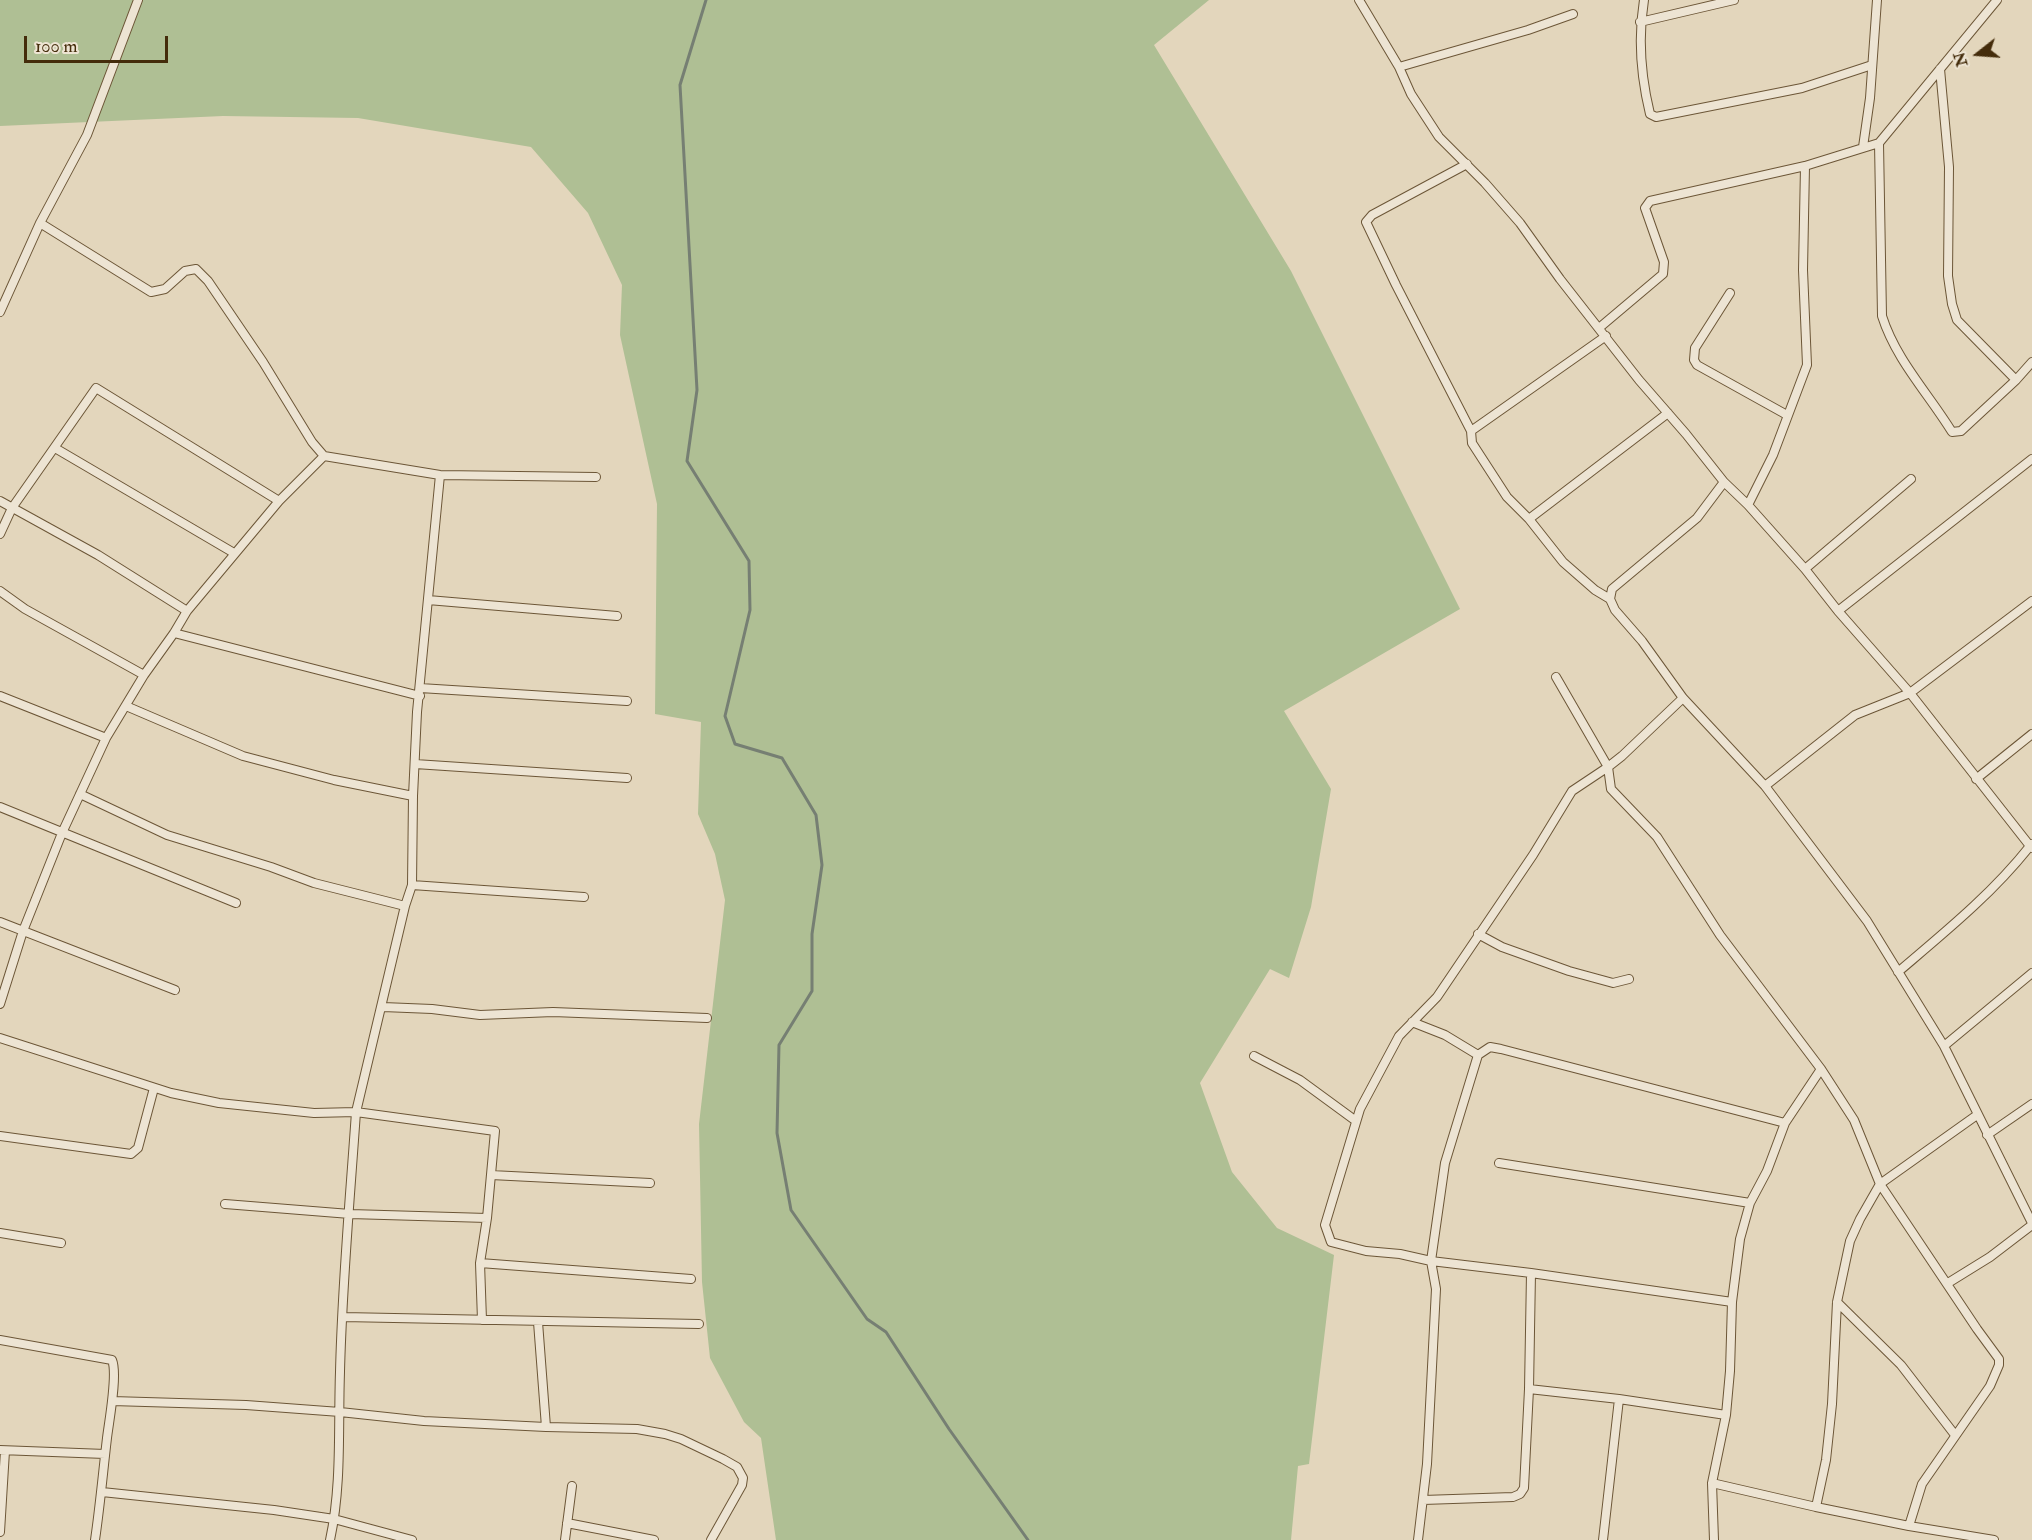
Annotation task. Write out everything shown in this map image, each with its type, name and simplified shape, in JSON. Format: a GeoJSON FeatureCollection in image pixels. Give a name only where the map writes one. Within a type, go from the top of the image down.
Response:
{"type":"FeatureCollection","features":[{"type":"Feature","properties":{"kind":"street"},"geometry":{"type":"LineString","coordinates":[[0,312],[40,223],[87,135],[138,0]]}},
{"type":"Feature","properties":{"kind":"street"},"geometry":{"type":"LineString","coordinates":[[1359,0],[1399,67],[1411,94],[1439,137],[1467,164],[1520,223],[1560,279],[1639,380],[1724,482],[1749,505],[1910,693],[2032,846],[2011,871],[1964,916],[1898,972]]}},
{"type":"Feature","properties":{"kind":"street"},"geometry":{"type":"LineString","coordinates":[[1644,0],[1640,22],[1646,96],[1650,114],[1656,117],[1802,88],[1872,65]]}},
{"type":"Feature","properties":{"kind":"street"},"geometry":{"type":"LineString","coordinates":[[1640,22],[1734,0]]}},
{"type":"Feature","properties":{"kind":"street"},"geometry":{"type":"LineString","coordinates":[[1863,147],[1877,0]]}},
{"type":"Feature","properties":{"kind":"street"},"geometry":{"type":"LineString","coordinates":[[1599,328],[1664,273],[1664,262],[1645,208],[1650,201],[1804,165],[1879,142],[1997,0]]}},
{"type":"Feature","properties":{"kind":"street"},"geometry":{"type":"LineString","coordinates":[[1399,67],[1528,30],[1573,14]]}},
{"type":"Feature","properties":{"kind":"street"},"geometry":{"type":"LineString","coordinates":[[1940,69],[1949,167],[1947,276],[1952,304],[1957,320],[2016,380]]}},
{"type":"Feature","properties":{"kind":"street"},"geometry":{"type":"LineString","coordinates":[[1879,142],[1882,316],[1908,371],[1937,408],[1952,432],[1956,433],[1961,431],[2016,380],[2032,362]]}},
{"type":"Feature","properties":{"kind":"street"},"geometry":{"type":"LineString","coordinates":[[1467,164],[1372,215],[1366,222],[1426,346],[1471,430],[1472,443],[1495,480],[1563,562],[1595,590],[1610,599],[1615,610],[1642,641],[1683,698],[1765,786],[1867,921],[1944,1046],[2032,1224],[1990,1257],[1948,1283]]}},
{"type":"Feature","properties":{"kind":"street"},"geometry":{"type":"LineString","coordinates":[[1749,505],[1773,455],[1807,365],[1803,270],[1804,165]]}},
{"type":"Feature","properties":{"kind":"street"},"geometry":{"type":"LineString","coordinates":[[40,223],[151,292],[165,289],[185,270],[196,269],[208,281],[263,362],[312,442],[324,456],[440,475],[596,477]]}},
{"type":"Feature","properties":{"kind":"street"},"geometry":{"type":"LineString","coordinates":[[1730,293],[1695,348],[1694,360],[1697,365],[1787,415]]}},
{"type":"Feature","properties":{"kind":"street"},"geometry":{"type":"LineString","coordinates":[[1471,430],[1606,336]]}},
{"type":"Feature","properties":{"kind":"street"},"geometry":{"type":"LineString","coordinates":[[0,534],[12,508],[96,388],[279,501]]}},
{"type":"Feature","properties":{"kind":"street"},"geometry":{"type":"LineString","coordinates":[[1529,519],[1668,413]]}},
{"type":"Feature","properties":{"kind":"street"},"geometry":{"type":"LineString","coordinates":[[55,448],[234,553]]}},
{"type":"Feature","properties":{"kind":"street"},"geometry":{"type":"LineString","coordinates":[[0,1004],[23,931],[62,833],[106,738],[144,675],[187,611],[279,501],[324,456]]}},
{"type":"Feature","properties":{"kind":"street"},"geometry":{"type":"LineString","coordinates":[[1838,611],[2032,459]]}},
{"type":"Feature","properties":{"kind":"street"},"geometry":{"type":"LineString","coordinates":[[330,1540],[334,1519],[343,1317],[356,1112],[412,885],[415,764],[440,475]]}},
{"type":"Feature","properties":{"kind":"street"},"geometry":{"type":"LineString","coordinates":[[1805,569],[1911,479]]}},
{"type":"Feature","properties":{"kind":"street"},"geometry":{"type":"LineString","coordinates":[[1610,599],[1612,589],[1697,518],[1724,482]]}},
{"type":"Feature","properties":{"kind":"street"},"geometry":{"type":"LineString","coordinates":[[0,501],[98,555],[187,611]]}},
{"type":"Feature","properties":{"kind":"street"},"geometry":{"type":"LineString","coordinates":[[0,591],[25,609],[144,675]]}},
{"type":"Feature","properties":{"kind":"street"},"geometry":{"type":"LineString","coordinates":[[428,600],[617,616]]}},
{"type":"Feature","properties":{"kind":"street"},"geometry":{"type":"LineString","coordinates":[[1765,786],[1855,715],[1910,693],[2032,601]]}},
{"type":"Feature","properties":{"kind":"street"},"geometry":{"type":"LineString","coordinates":[[174,633],[420,692],[627,700]]}},
{"type":"Feature","properties":{"kind":"street"},"geometry":{"type":"LineString","coordinates":[[1556,677],[1608,766],[1611,789],[1657,837],[1720,935],[1821,1069],[1854,1120],[1880,1184],[1999,1359],[1999,1365],[1990,1386],[1922,1484],[1909,1526]]}},
{"type":"Feature","properties":{"kind":"street"},"geometry":{"type":"LineString","coordinates":[[0,696],[106,738]]}},
{"type":"Feature","properties":{"kind":"street"},"geometry":{"type":"LineString","coordinates":[[1683,698],[1622,756],[1572,791],[1533,855],[1437,997],[1399,1036],[1379,1070],[1356,1120],[1324,1225],[1331,1242],[1366,1251],[1732,1302]]}},
{"type":"Feature","properties":{"kind":"street"},"geometry":{"type":"LineString","coordinates":[[126,706],[243,756],[334,780],[413,796]]}},
{"type":"Feature","properties":{"kind":"street"},"geometry":{"type":"LineString","coordinates":[[1977,779],[2032,734]]}},
{"type":"Feature","properties":{"kind":"street"},"geometry":{"type":"LineString","coordinates":[[415,764],[627,778]]}},
{"type":"Feature","properties":{"kind":"street"},"geometry":{"type":"LineString","coordinates":[[80,794],[167,836],[271,867],[314,883],[405,906]]}},
{"type":"Feature","properties":{"kind":"street"},"geometry":{"type":"LineString","coordinates":[[0,807],[236,903]]}},
{"type":"Feature","properties":{"kind":"street"},"geometry":{"type":"LineString","coordinates":[[412,885],[584,897]]}},
{"type":"Feature","properties":{"kind":"street"},"geometry":{"type":"LineString","coordinates":[[0,922],[175,990]]}},
{"type":"Feature","properties":{"kind":"street"},"geometry":{"type":"LineString","coordinates":[[1478,934],[1502,947],[1569,971],[1613,983],[1629,979]]}},
{"type":"Feature","properties":{"kind":"street"},"geometry":{"type":"LineString","coordinates":[[1944,1046],[2032,972]]}},
{"type":"Feature","properties":{"kind":"street"},"geometry":{"type":"LineString","coordinates":[[382,1007],[432,1009],[480,1015],[553,1012],[707,1018]]}},
{"type":"Feature","properties":{"kind":"street"},"geometry":{"type":"LineString","coordinates":[[1412,1022],[1445,1035],[1478,1055]]}},
{"type":"Feature","properties":{"kind":"street"},"geometry":{"type":"LineString","coordinates":[[0,1038],[154,1088],[219,1103],[314,1113],[356,1112],[495,1131],[487,1218],[480,1263],[482,1320]]}},
{"type":"Feature","properties":{"kind":"street"},"geometry":{"type":"LineString","coordinates":[[1418,1540],[1427,1464],[1436,1289],[1431,1261],[1445,1162],[1478,1055],[1490,1047],[1501,1049],[1785,1124]]}},
{"type":"Feature","properties":{"kind":"street"},"geometry":{"type":"LineString","coordinates":[[1254,1056],[1300,1080],[1356,1120]]}},
{"type":"Feature","properties":{"kind":"street"},"geometry":{"type":"LineString","coordinates":[[1714,1540],[1713,1483],[1726,1414],[1732,1302],[1740,1239],[1750,1203],[1767,1171],[1785,1124],[1821,1069]]}},
{"type":"Feature","properties":{"kind":"street"},"geometry":{"type":"LineString","coordinates":[[0,1136],[131,1154],[138,1149],[154,1088]]}},
{"type":"Feature","properties":{"kind":"street"},"geometry":{"type":"LineString","coordinates":[[1987,1135],[2032,1104]]}},
{"type":"Feature","properties":{"kind":"street"},"geometry":{"type":"LineString","coordinates":[[1816,1507],[1826,1460],[1832,1404],[1837,1302],[1850,1241],[1880,1184],[1977,1115]]}},
{"type":"Feature","properties":{"kind":"street"},"geometry":{"type":"LineString","coordinates":[[1499,1163],[1750,1203]]}},
{"type":"Feature","properties":{"kind":"street"},"geometry":{"type":"LineString","coordinates":[[491,1175],[650,1183]]}},
{"type":"Feature","properties":{"kind":"street"},"geometry":{"type":"LineString","coordinates":[[225,1204],[350,1214],[487,1218]]}},
{"type":"Feature","properties":{"kind":"street"},"geometry":{"type":"LineString","coordinates":[[0,1233],[61,1243]]}},
{"type":"Feature","properties":{"kind":"street"},"geometry":{"type":"LineString","coordinates":[[480,1263],[691,1279]]}},
{"type":"Feature","properties":{"kind":"street"},"geometry":{"type":"LineString","coordinates":[[1423,1500],[1513,1497],[1521,1494],[1524,1488],[1532,1273]]}},
{"type":"Feature","properties":{"kind":"street"},"geometry":{"type":"LineString","coordinates":[[1837,1302],[1901,1365],[1955,1435]]}},
{"type":"Feature","properties":{"kind":"street"},"geometry":{"type":"LineString","coordinates":[[343,1317],[699,1324]]}},
{"type":"Feature","properties":{"kind":"street"},"geometry":{"type":"LineString","coordinates":[[538,1322],[546,1427]]}},
{"type":"Feature","properties":{"kind":"street"},"geometry":{"type":"LineString","coordinates":[[0,1340],[112,1360],[115,1366],[95,1540]]}},
{"type":"Feature","properties":{"kind":"street"},"geometry":{"type":"LineString","coordinates":[[1529,1389],[1726,1414]]}},
{"type":"Feature","properties":{"kind":"street"},"geometry":{"type":"LineString","coordinates":[[1603,1540],[1619,1400]]}},
{"type":"Feature","properties":{"kind":"street"},"geometry":{"type":"LineString","coordinates":[[112,1401],[246,1405],[424,1421],[637,1429],[665,1434],[692,1444],[737,1467],[743,1478],[742,1485],[711,1540]]}},
{"type":"Feature","properties":{"kind":"street"},"geometry":{"type":"LineString","coordinates":[[0,1532],[2,1451],[105,1454]]}},
{"type":"Feature","properties":{"kind":"street"},"geometry":{"type":"LineString","coordinates":[[1713,1483],[1909,1526],[1994,1540]]}},
{"type":"Feature","properties":{"kind":"street"},"geometry":{"type":"LineString","coordinates":[[566,1540],[572,1486]]}},
{"type":"Feature","properties":{"kind":"street"},"geometry":{"type":"LineString","coordinates":[[102,1491],[334,1519],[412,1540]]}},
{"type":"Feature","properties":{"kind":"street"},"geometry":{"type":"LineString","coordinates":[[567,1523],[654,1540]]}},
{"type":"Feature","properties":{"kind":"green space"},"geometry":{"type":"Polygon","coordinates":[[[0,0],[1209,0],[1154,45],[1291,271],[1460,609],[1284,711],[1331,789],[1311,907],[1289,978],[1270,969],[1200,1083],[1232,1172],[1277,1228],[1334,1255],[1309,1464],[1298,1466],[1291,1540],[776,1540],[761,1438],[744,1422],[710,1358],[702,1282],[699,1124],[725,900],[715,854],[698,814],[701,722],[655,714],[657,504],[620,335],[622,285],[588,213],[531,147],[358,118],[223,116],[0,126],[0,0]]]}},
{"type":"Feature","properties":{"kind":"waterway"},"geometry":{"type":"LineString","coordinates":[[706,0],[680,85],[697,390],[687,461],[749,561],[750,610],[725,716],[735,744],[782,758],[816,815],[822,865],[812,934],[812,991],[779,1045],[777,1133],[791,1210],[867,1319],[886,1332],[949,1429],[1028,1540]]}}]}
